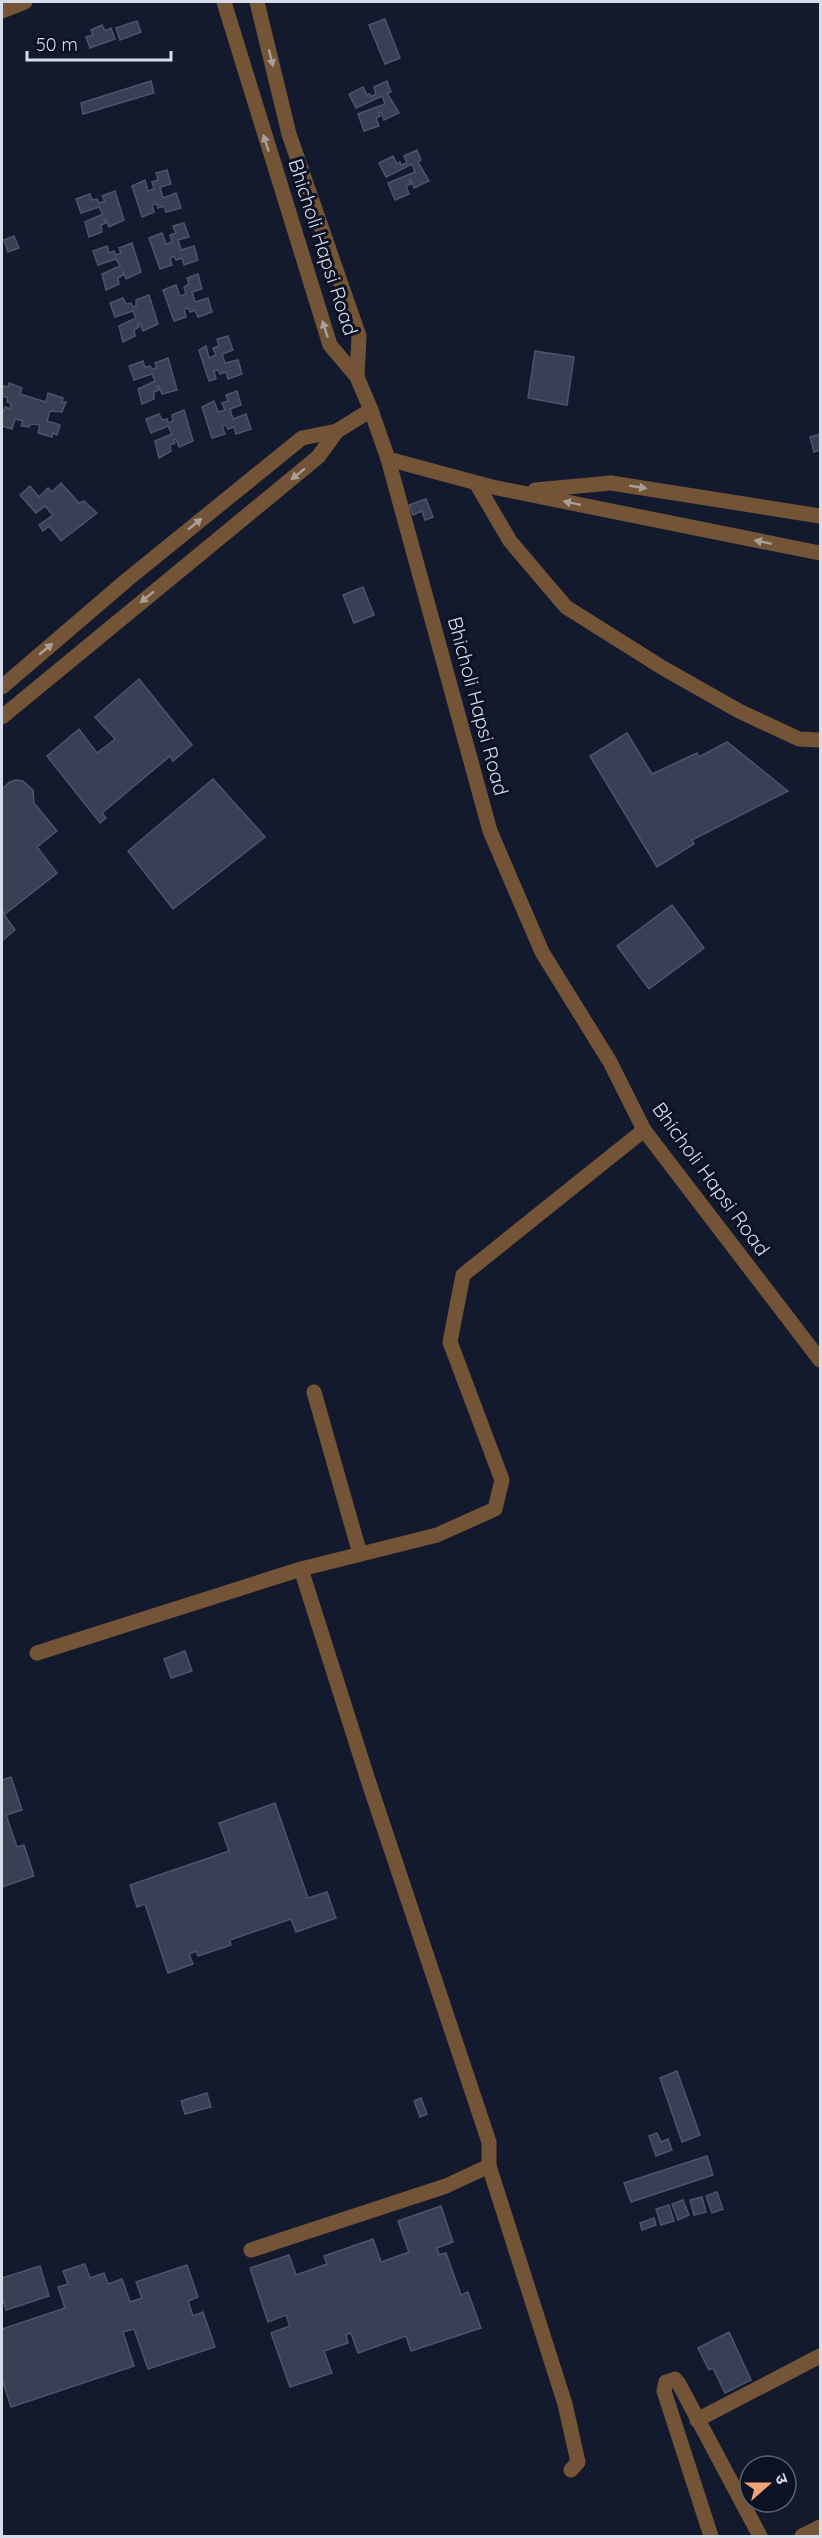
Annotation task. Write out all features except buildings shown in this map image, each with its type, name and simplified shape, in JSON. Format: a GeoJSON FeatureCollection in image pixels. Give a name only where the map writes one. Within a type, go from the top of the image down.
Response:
{"type":"FeatureCollection","features":[{"type":"Feature","properties":{"kind":"street"},"geometry":{"type":"LineString","coordinates":[[2,11],[25,2]]}},
{"type":"Feature","properties":{"kind":"street","name":"Bhicholi Hapsi Road"},"geometry":{"type":"LineString","coordinates":[[224,2],[330,345],[357,377],[388,459],[490,831],[542,952],[610,1062],[644,1130],[820,1360]]}},
{"type":"Feature","properties":{"kind":"street"},"geometry":{"type":"LineString","coordinates":[[257,2],[290,134],[359,336],[357,377]]}},
{"type":"Feature","properties":{"kind":"street"},"geometry":{"type":"LineString","coordinates":[[2,687],[128,579],[302,438],[337,430],[371,411]]}},
{"type":"Feature","properties":{"kind":"street"},"geometry":{"type":"LineString","coordinates":[[2,717],[318,457],[337,430]]}},
{"type":"Feature","properties":{"kind":"street"},"geometry":{"type":"LineString","coordinates":[[388,459],[517,492],[820,553]]}},
{"type":"Feature","properties":{"kind":"street"},"geometry":{"type":"LineString","coordinates":[[477,483],[510,541],[566,607],[663,668],[739,711],[799,739],[820,741]]}},
{"type":"Feature","properties":{"kind":"street"},"geometry":{"type":"LineString","coordinates":[[517,492],[611,483],[820,516]]}},
{"type":"Feature","properties":{"kind":"street"},"geometry":{"type":"LineString","coordinates":[[37,1653],[301,1569],[437,1535],[495,1509],[502,1480],[450,1342],[463,1275],[644,1130]]}},
{"type":"Feature","properties":{"kind":"street"},"geometry":{"type":"LineString","coordinates":[[314,1392],[360,1554]]}},
{"type":"Feature","properties":{"kind":"street"},"geometry":{"type":"LineString","coordinates":[[301,1569],[369,1783],[489,2142],[489,2166],[565,2404],[578,2462],[571,2470]]}},
{"type":"Feature","properties":{"kind":"street"},"geometry":{"type":"LineString","coordinates":[[251,2250],[446,2186],[489,2166]]}},
{"type":"Feature","properties":{"kind":"street"},"geometry":{"type":"LineString","coordinates":[[697,2420],[820,2356]]}},
{"type":"Feature","properties":{"kind":"street"},"geometry":{"type":"LineString","coordinates":[[711,2536],[664,2391],[666,2382],[675,2379],[760,2536]]}},
{"type":"Feature","properties":{"kind":"street"},"geometry":{"type":"LineString","coordinates":[[802,2536],[820,2527]]}}]}
